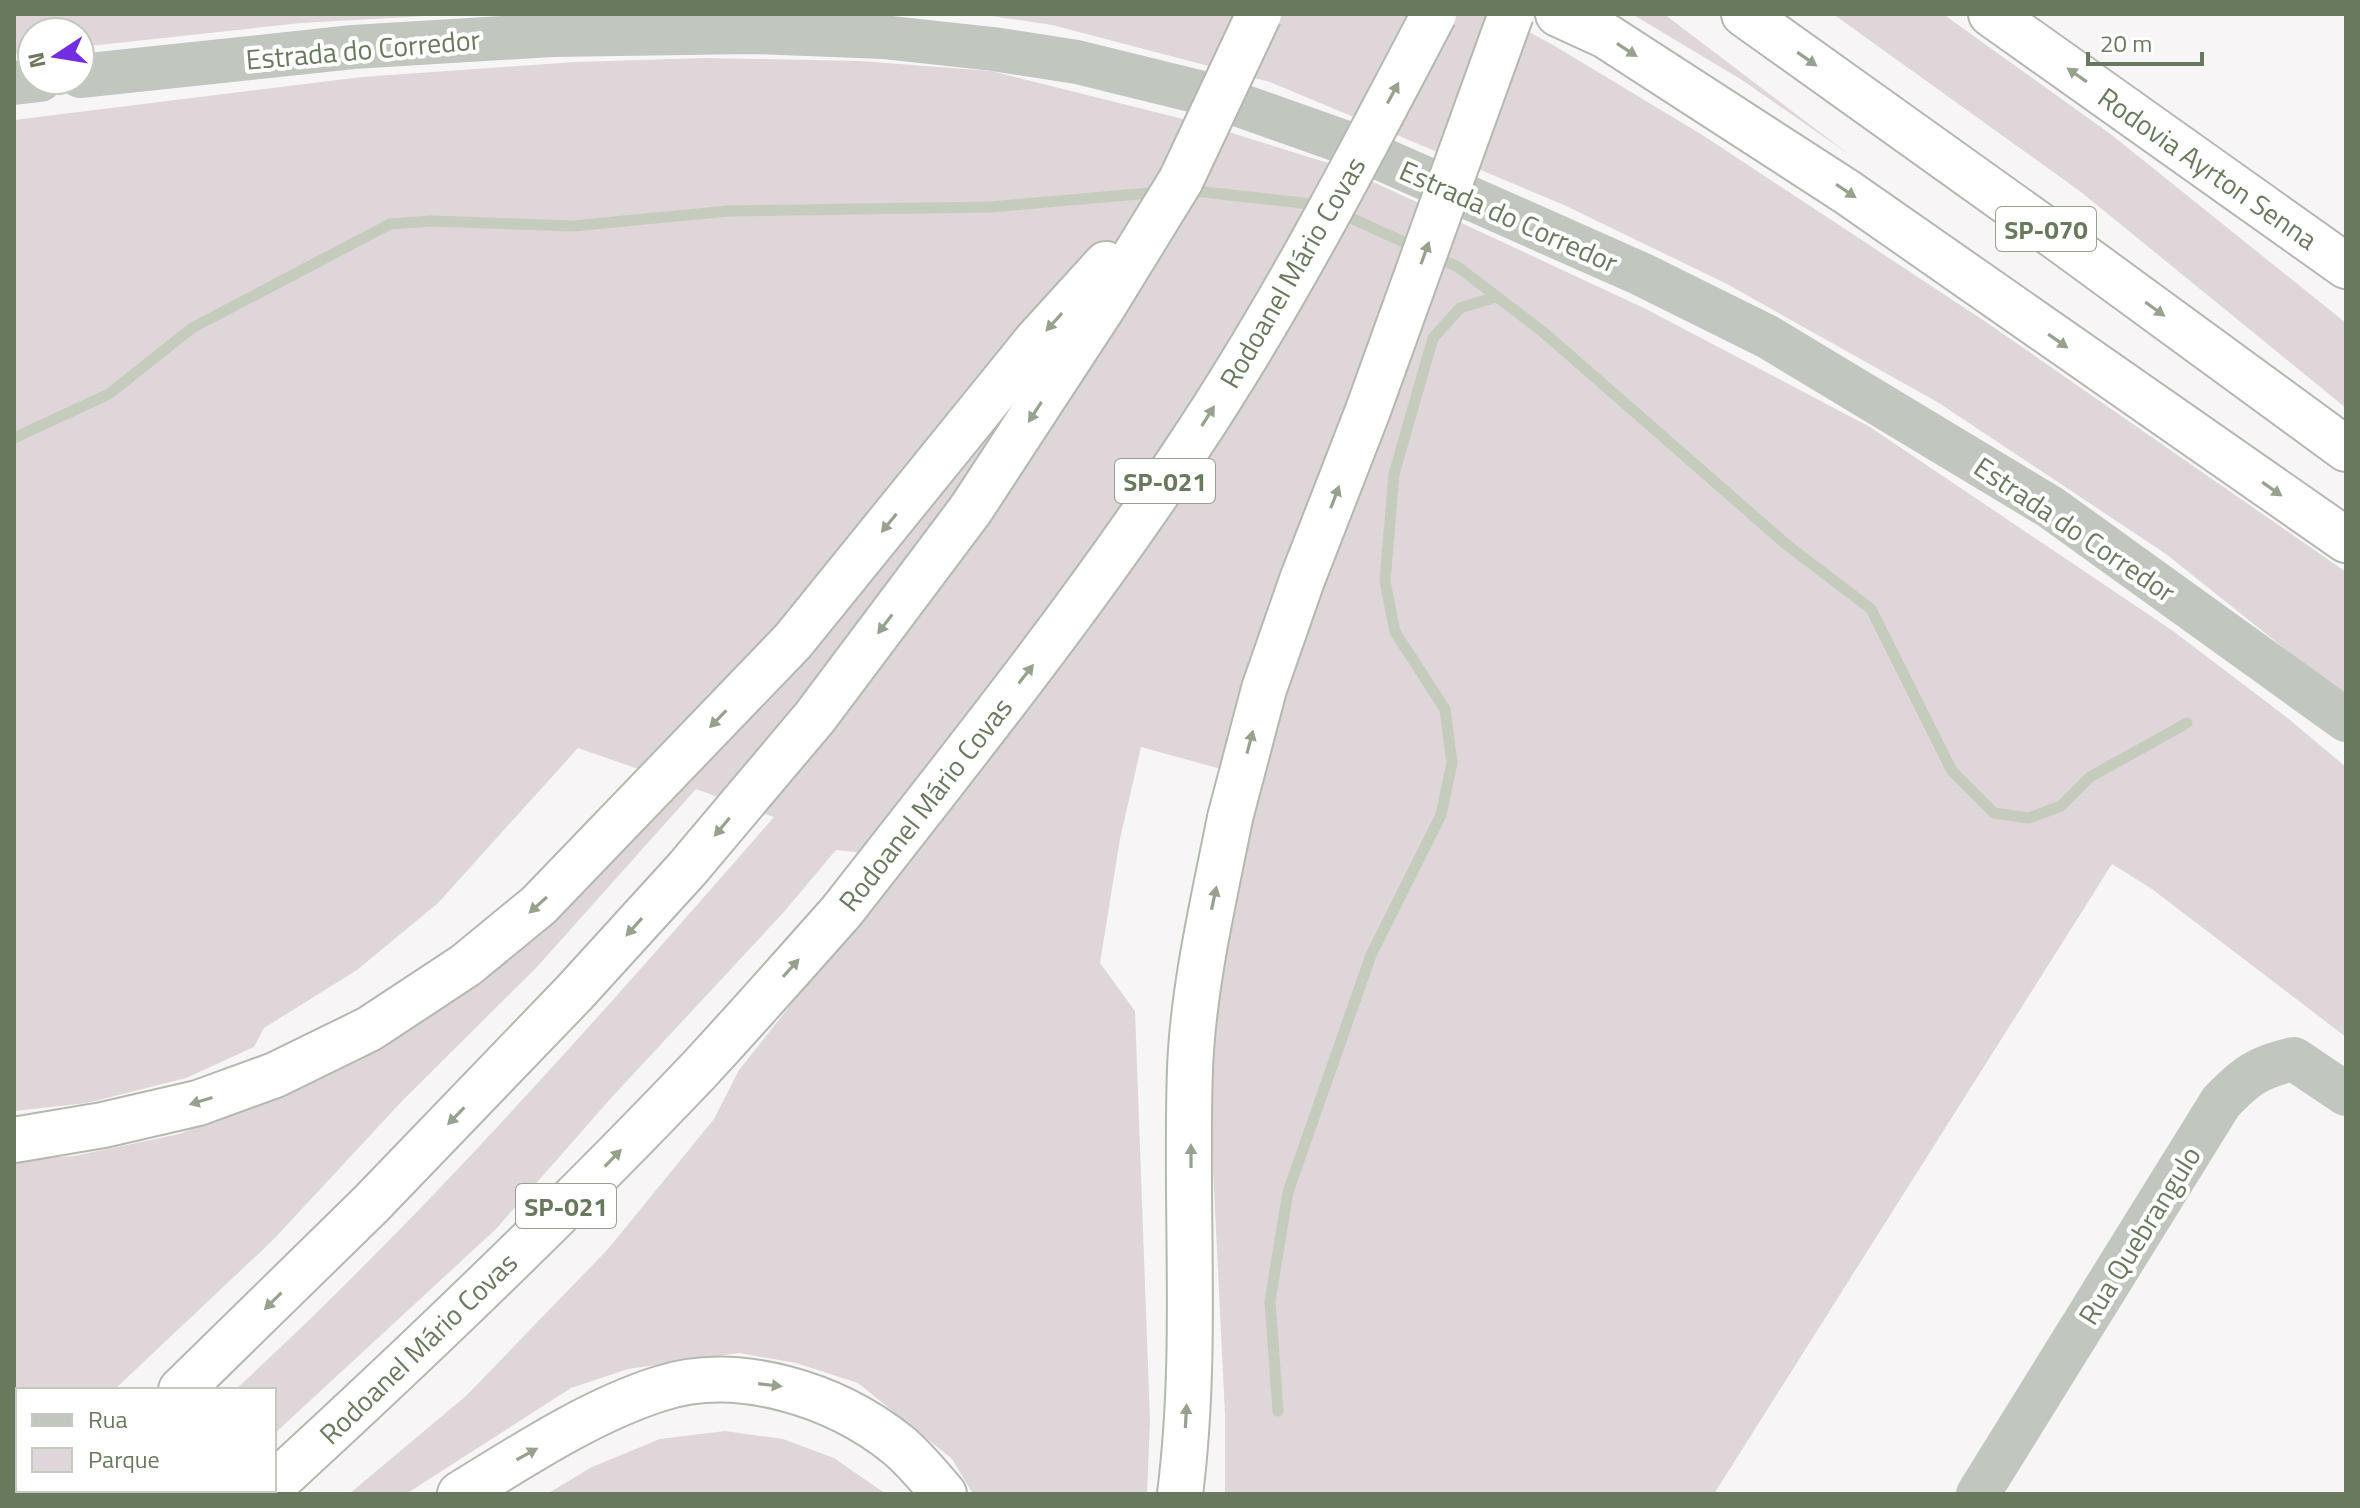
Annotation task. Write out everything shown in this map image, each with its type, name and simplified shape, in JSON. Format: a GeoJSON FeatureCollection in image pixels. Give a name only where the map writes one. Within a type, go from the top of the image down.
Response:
{"type":"FeatureCollection","features":[{"type":"Feature","properties":{"kind":"highway"},"geometry":{"type":"LineString","coordinates":[[183,1388],[371,1204],[575,992],[687,869],[815,717],[971,509],[1103,307],[1181,180],[1259,14]]}},
{"type":"Feature","properties":{"kind":"highway","name":"Rodoanel Mário Covas"},"geometry":{"type":"LineString","coordinates":[[276,1482],[373,1393],[569,1202],[699,1069],[841,912],[1034,665],[1190,446],[1315,242],[1434,14]]}},
{"type":"Feature","properties":{"kind":"highway"},"geometry":{"type":"LineString","coordinates":[[1180,1494],[1191,1318],[1190,1067],[1206,939],[1230,818],[1264,689],[1302,580],[1367,413],[1511,14]]}},
{"type":"Feature","properties":{"kind":"highway"},"geometry":{"type":"LineString","coordinates":[[1558,14],[1606,36],[1847,192],[2346,540]]}},
{"type":"Feature","properties":{"kind":"highway","name":"SP-070"},"geometry":{"type":"LineString","coordinates":[[1744,14],[2346,449]]}},
{"type":"Feature","properties":{"kind":"highway","name":"Rodovia Ayrton Senna"},"geometry":{"type":"LineString","coordinates":[[1991,14],[2346,266]]}},
{"type":"Feature","properties":{"kind":"highway"},"geometry":{"type":"LineString","coordinates":[[14,1140],[103,1125],[184,1106],[275,1075],[369,1029],[466,965],[539,905],[793,641],[1036,341],[1181,180]]}},
{"type":"Feature","properties":{"kind":"highway"},"geometry":{"type":"LineString","coordinates":[[460,1494],[614,1405],[662,1387],[714,1380],[780,1386],[846,1409],[900,1446],[944,1494]]}},
{"type":"Feature","properties":{"kind":"street","name":"Estrada do Corredor"},"geometry":{"type":"LineString","coordinates":[[96,74],[353,47],[552,35],[753,32],[883,37],[993,49],[1077,62],[1211,95],[1355,147],[1641,274],[1768,337],[2050,507],[2346,720]]}},
{"type":"Feature","properties":{"kind":"street","name":"Rua Quebrangulo"},"geometry":{"type":"LineString","coordinates":[[1978,1494],[2221,1102],[2245,1077],[2267,1065],[2294,1059],[2346,1094]]}},
{"type":"Feature","properties":{"kind":"green space"},"geometry":{"type":"Polygon","coordinates":[[[14,14],[461,14],[301,23],[96,45],[96,16],[16,16],[14,54],[14,14]]]}},
{"type":"Feature","properties":{"kind":"green space"},"geometry":{"type":"Polygon","coordinates":[[[979,14],[1496,14],[1704,136],[1986,322],[2346,572],[2346,698],[2166,554],[1939,403],[1727,284],[1564,205],[1270,82],[1052,25],[979,14]]]}},
{"type":"Feature","properties":{"kind":"green space"},"geometry":{"type":"Polygon","coordinates":[[[1632,14],[1664,14],[1850,155],[1742,80],[1632,14]]]}},
{"type":"Feature","properties":{"kind":"green space"},"geometry":{"type":"Polygon","coordinates":[[[1833,14],[1943,14],[2113,136],[2346,323],[2346,408],[2081,192],[1833,14]]]}},
{"type":"Feature","properties":{"kind":"green space"},"geometry":{"type":"Polygon","coordinates":[[[706,58],[860,61],[991,71],[1203,124],[1341,167],[1644,308],[1870,427],[2173,631],[2346,767],[2346,1037],[2152,889],[2112,864],[1714,1494],[1225,1494],[1225,1415],[1207,1045],[1243,775],[1141,747],[1120,839],[1100,963],[1135,1011],[1150,1421],[1147,1494],[973,1494],[952,1459],[858,1383],[796,1363],[739,1353],[628,1369],[571,1388],[406,1494],[349,1494],[466,1396],[608,1249],[714,1119],[739,1070],[854,925],[903,857],[836,850],[783,913],[612,1097],[496,1229],[276,1432],[276,1388],[237,1388],[376,1253],[512,1111],[774,817],[696,789],[536,968],[403,1100],[274,1239],[116,1388],[16,1388],[14,1479],[14,1160],[74,1156],[179,1134],[277,1096],[684,785],[578,748],[438,903],[357,970],[264,1028],[254,1047],[186,1078],[87,1103],[14,1111],[14,120],[362,77],[575,62],[706,58]]]}},
{"type":"Feature","properties":{"kind":"green space"},"geometry":{"type":"Polygon","coordinates":[[[725,1431],[783,1439],[834,1458],[886,1494],[547,1494],[592,1467],[660,1439],[725,1431]]]}},
{"type":"Feature","properties":{"kind":"green space"},"geometry":{"type":"Polygon","coordinates":[[[122,1492],[208,1492],[206,1494],[119,1494],[122,1492]]]}},
{"type":"Feature","properties":{"kind":"waterway"},"geometry":{"type":"LineString","coordinates":[[1186,190],[1320,205]]}},
{"type":"Feature","properties":{"kind":"waterway"},"geometry":{"type":"LineString","coordinates":[[14,438],[109,394],[192,328],[390,224],[432,221],[573,226],[728,211],[990,207],[1161,192]]}},
{"type":"Feature","properties":{"kind":"waterway"},"geometry":{"type":"LineString","coordinates":[[1340,213],[1419,249]]}},
{"type":"Feature","properties":{"kind":"waterway"},"geometry":{"type":"LineString","coordinates":[[1434,256],[1458,267],[1542,331],[1787,545],[1871,609],[1952,771],[1994,813],[2029,818],[2061,806],[2090,777],[2187,723]]}},
{"type":"Feature","properties":{"kind":"waterway"},"geometry":{"type":"LineString","coordinates":[[1278,1411],[1270,1301],[1288,1192],[1371,955],[1441,815],[1452,763],[1445,709],[1395,632],[1385,581],[1394,474],[1433,338],[1460,308],[1496,297]]}}]}
